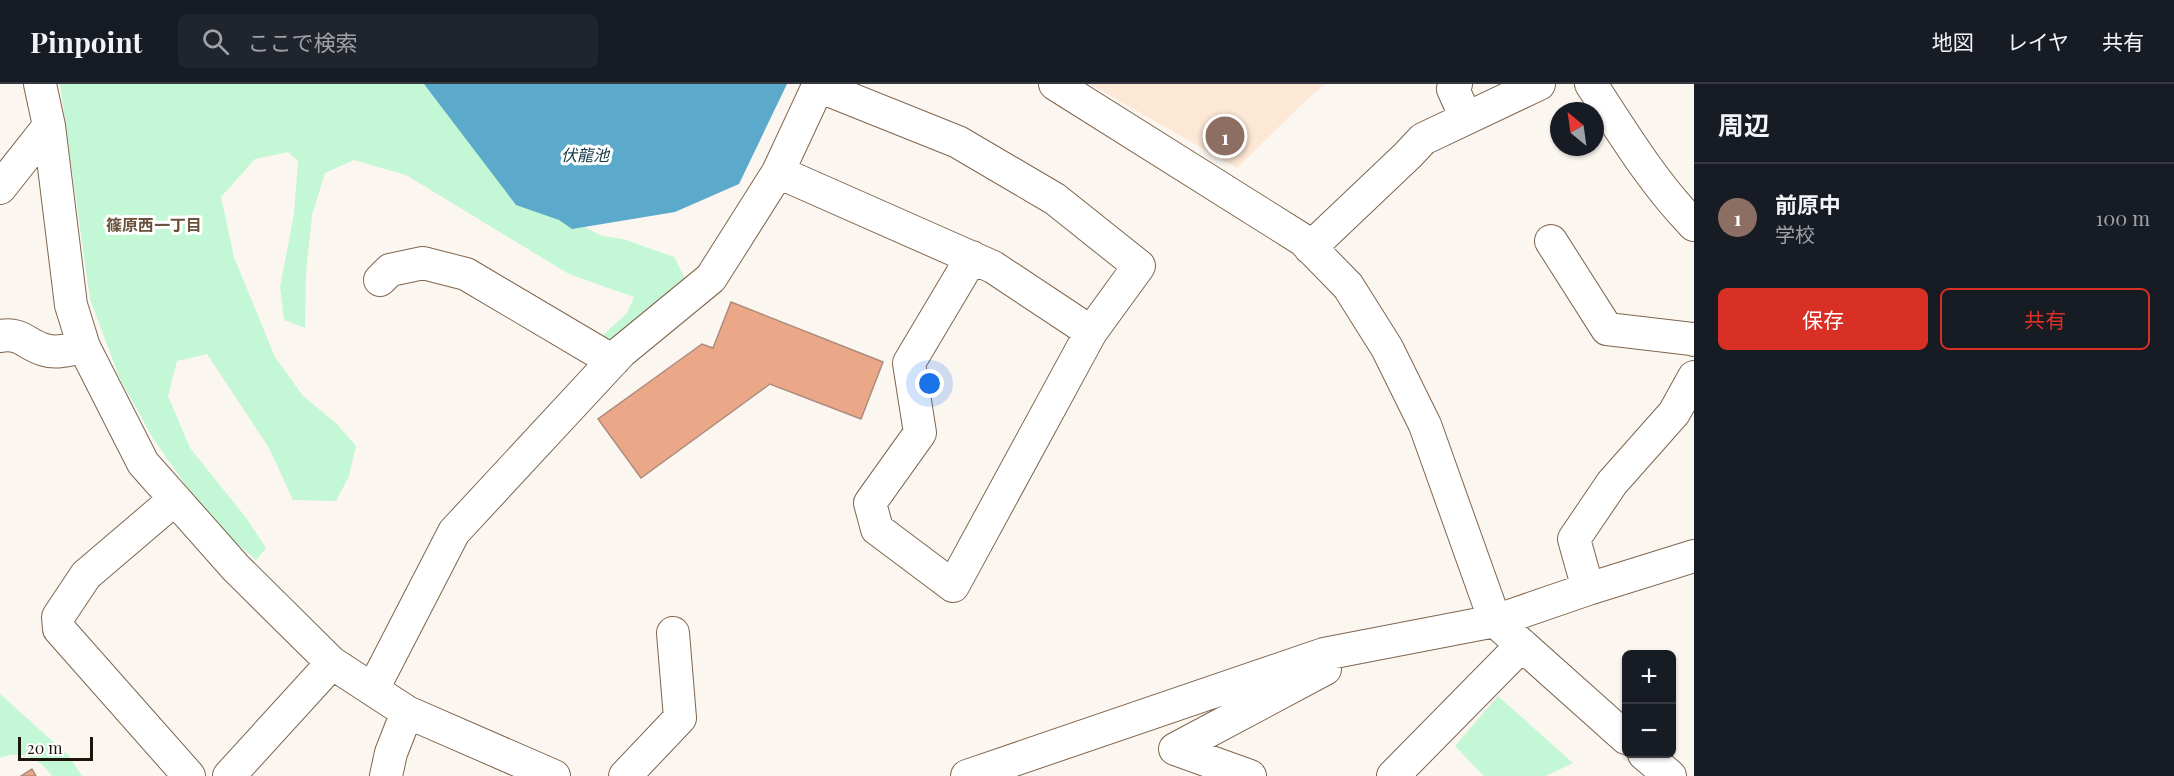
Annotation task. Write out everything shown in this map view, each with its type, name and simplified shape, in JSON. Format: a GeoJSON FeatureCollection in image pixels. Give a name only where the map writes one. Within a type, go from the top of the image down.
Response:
{"type":"FeatureCollection","features":[{"type":"Feature","properties":{"kind":"street"},"geometry":{"type":"LineString","coordinates":[[40,84],[49,126],[71,305],[84,347],[143,463],[236,568],[332,663],[408,712],[554,776]]}},
{"type":"Feature","properties":{"kind":"street"},"geometry":{"type":"LineString","coordinates":[[1054,84],[1303,240],[1348,286],[1387,348],[1425,425],[1495,621],[1622,734]]}},
{"type":"Feature","properties":{"kind":"street"},"geometry":{"type":"LineString","coordinates":[[1456,84],[1453,89],[1466,118]]}},
{"type":"Feature","properties":{"kind":"street"},"geometry":{"type":"LineString","coordinates":[[1310,248],[1423,139],[1539,84]]}},
{"type":"Feature","properties":{"kind":"street"},"geometry":{"type":"LineString","coordinates":[[1591,84],[1643,164],[1678,209],[1694,225]]}},
{"type":"Feature","properties":{"kind":"street"},"geometry":{"type":"LineString","coordinates":[[373,689],[454,532],[613,361],[711,278],[778,172],[819,85],[958,142],[1055,198],[1139,266],[1091,332],[953,586],[877,529],[870,503],[920,433],[909,363],[972,257]]}},
{"type":"Feature","properties":{"kind":"street"},"geometry":{"type":"LineString","coordinates":[[0,188],[49,126]]}},
{"type":"Feature","properties":{"kind":"street"},"geometry":{"type":"LineString","coordinates":[[778,172],[993,267],[1091,332]]}},
{"type":"Feature","properties":{"kind":"street"},"geometry":{"type":"LineString","coordinates":[[1551,241],[1607,329],[1694,340]]}},
{"type":"Feature","properties":{"kind":"street"},"geometry":{"type":"LineString","coordinates":[[380,280],[390,270],[423,263],[466,274],[613,361]]}},
{"type":"Feature","properties":{"kind":"street"},"geometry":{"type":"LineString","coordinates":[[0,336],[21,337],[42,350],[84,347]]}},
{"type":"Feature","properties":{"kind":"street"},"geometry":{"type":"LineString","coordinates":[[1588,589],[1574,539],[1612,483],[1674,413],[1694,377]]}},
{"type":"Feature","properties":{"kind":"street"},"geometry":{"type":"LineString","coordinates":[[175,499],[86,575],[57,617],[57,623],[59,629],[189,776]]}},
{"type":"Feature","properties":{"kind":"street"},"geometry":{"type":"LineString","coordinates":[[967,776],[1324,654],[1495,621],[1694,556]]}},
{"type":"Feature","properties":{"kind":"street"},"geometry":{"type":"LineString","coordinates":[[625,776],[680,718],[673,633]]}},
{"type":"Feature","properties":{"kind":"street"},"geometry":{"type":"LineString","coordinates":[[1392,776],[1521,645]]}},
{"type":"Feature","properties":{"kind":"street"},"geometry":{"type":"LineString","coordinates":[[1250,776],[1175,749],[1325,670],[1324,654]]}},
{"type":"Feature","properties":{"kind":"street"},"geometry":{"type":"LineString","coordinates":[[229,776],[332,663]]}},
{"type":"Feature","properties":{"kind":"street"},"geometry":{"type":"LineString","coordinates":[[386,776],[391,753],[408,712]]}},
{"type":"Feature","properties":{"kind":"street"},"geometry":{"type":"LineString","coordinates":[[1650,758],[1670,776]]}},
{"type":"Feature","properties":{"kind":"shaded area"},"geometry":{"type":"Polygon","coordinates":[[[1090,84],[1325,84],[1237,168],[1090,84]]]}},
{"type":"Feature","properties":{"kind":"green space"},"geometry":{"type":"Polygon","coordinates":[[[60,84],[434,84],[537,202],[602,236],[623,239],[674,257],[685,278],[676,293],[647,308],[613,344],[601,337],[627,313],[634,297],[569,274],[406,175],[354,160],[325,173],[312,215],[306,273],[305,328],[284,320],[280,287],[294,214],[298,161],[288,152],[255,159],[221,197],[234,257],[275,357],[303,396],[336,423],[356,446],[349,476],[336,501],[293,500],[269,448],[207,354],[177,361],[168,396],[190,448],[247,519],[266,548],[256,560],[225,533],[197,501],[154,440],[120,379],[90,299],[60,84]]]}},
{"type":"Feature","properties":{"kind":"green space"},"geometry":{"type":"Polygon","coordinates":[[[0,694],[69,756],[82,776],[52,776],[41,764],[22,755],[15,754],[0,758],[0,694]]]}},
{"type":"Feature","properties":{"kind":"green space"},"geometry":{"type":"Polygon","coordinates":[[[1498,696],[1573,763],[1546,776],[1484,776],[1455,746],[1498,696]]]}},
{"type":"Feature","properties":{"kind":"water","name":"伏龍池"},"geometry":{"type":"Polygon","coordinates":[[[424,84],[787,84],[739,184],[675,212],[572,229],[559,220],[516,205],[424,84]]]}},
{"type":"Feature","properties":{"kind":"building"},"geometry":{"type":"Polygon","coordinates":[[[731,302],[883,362],[861,419],[770,384],[641,478],[598,419],[702,344],[713,348],[731,302]]]}},
{"type":"Feature","properties":{"kind":"building"},"geometry":{"type":"Polygon","coordinates":[[[32,769],[36,776],[21,776],[32,769]]]}},
{"type":"Feature","properties":{"kind":"place","name":"前原中"},"geometry":{"type":"Point","coordinates":[1225,136]}},
{"type":"Feature","properties":{"kind":"district","name":"篠原西一丁目"},"geometry":{"type":"Point","coordinates":[154,224]}}]}
